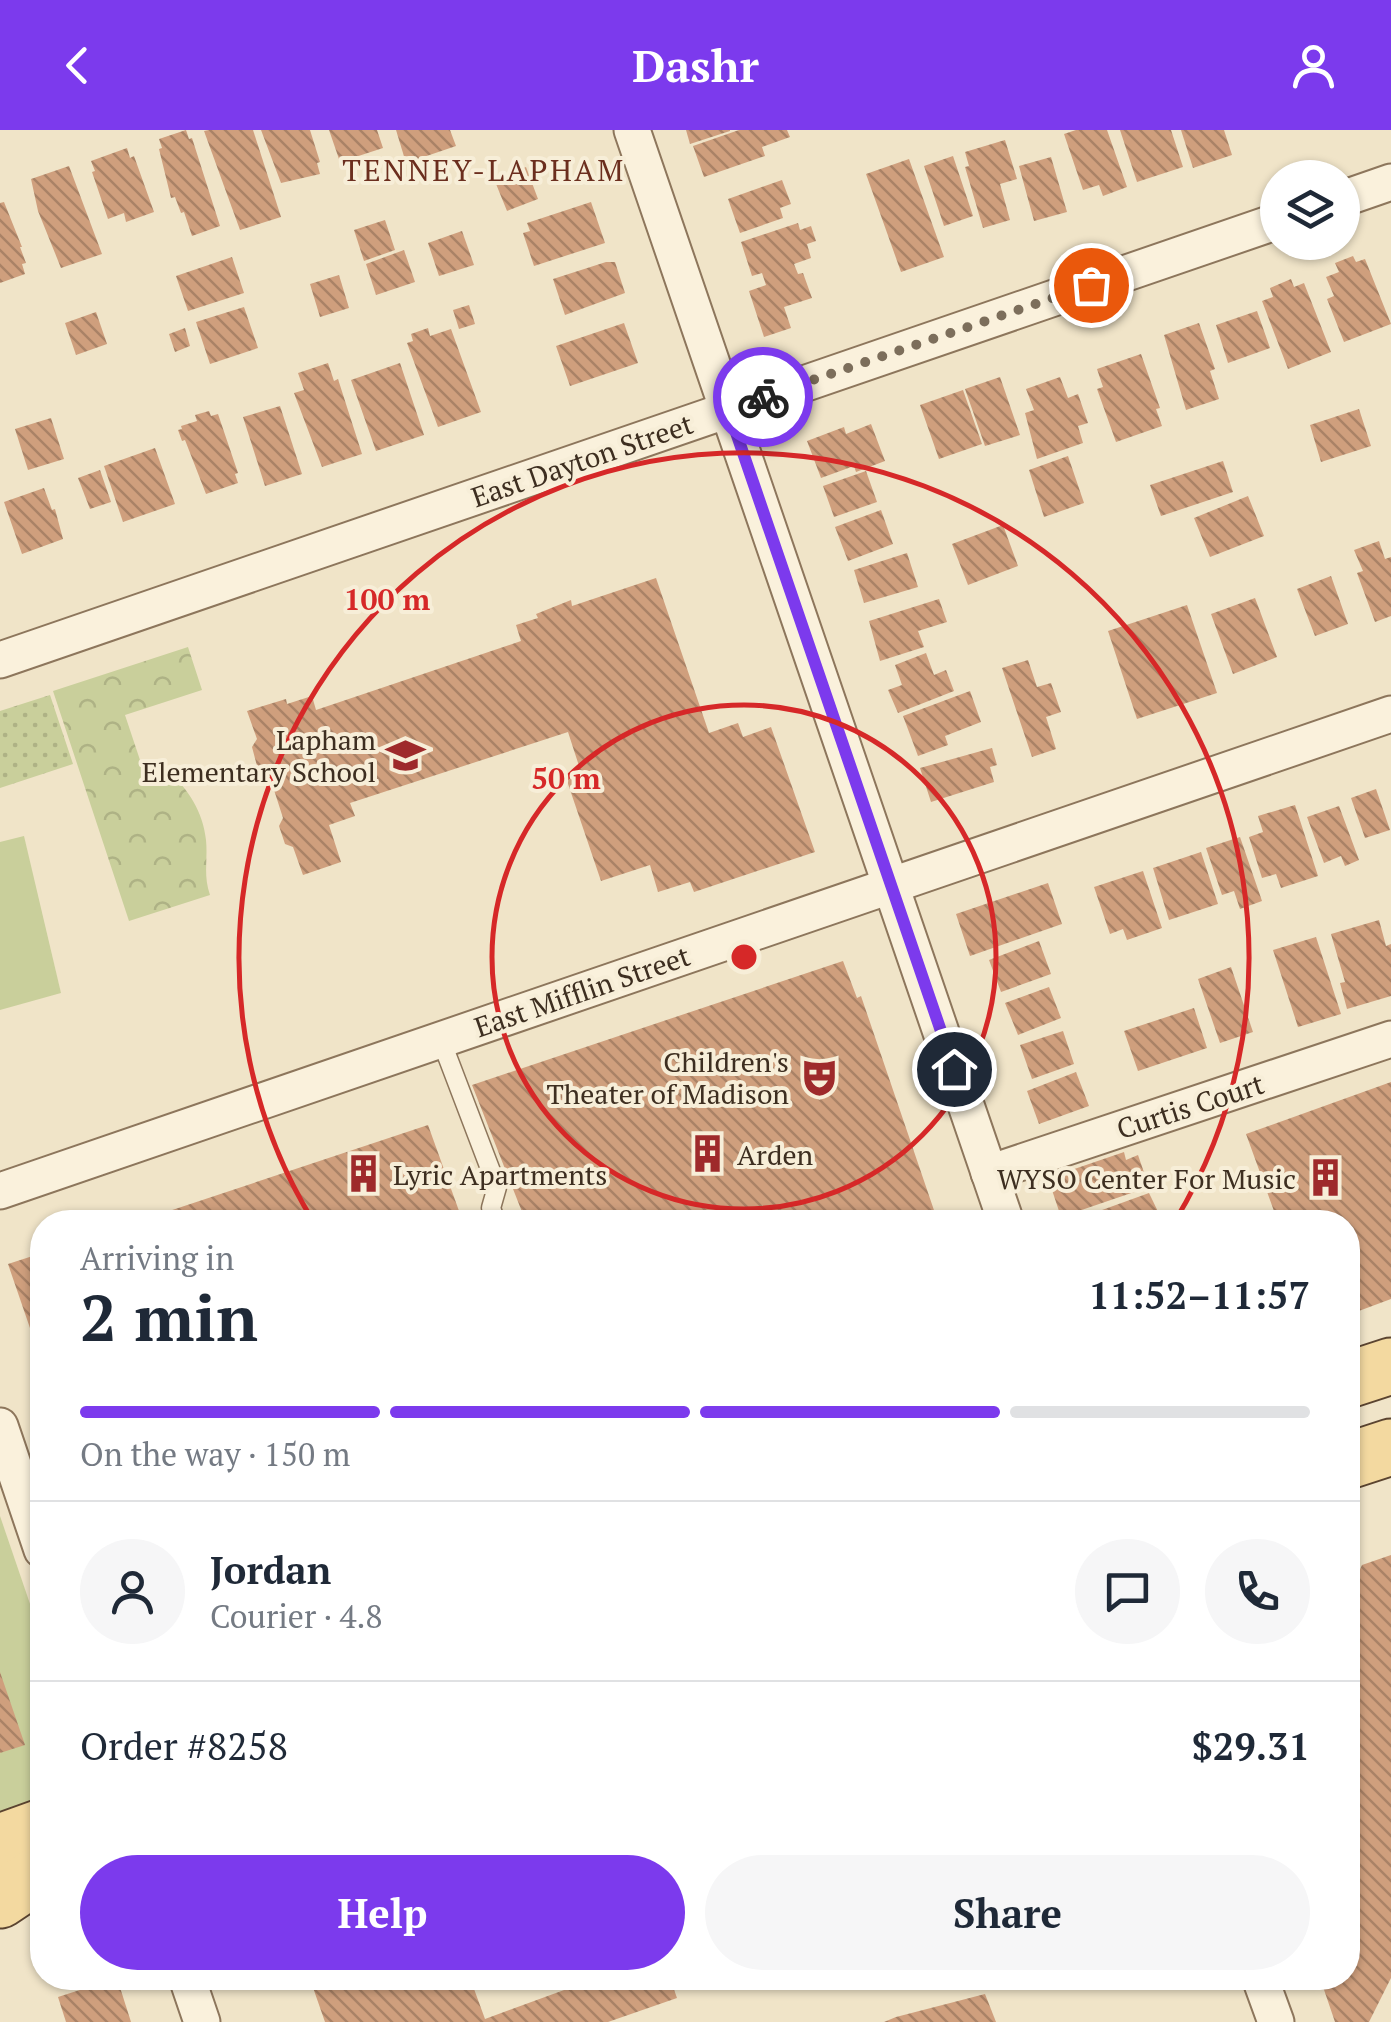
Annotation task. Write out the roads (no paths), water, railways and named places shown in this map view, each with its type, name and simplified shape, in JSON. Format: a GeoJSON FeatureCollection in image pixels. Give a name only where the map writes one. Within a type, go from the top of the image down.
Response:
{"type":"FeatureCollection","features":[{"type":"Feature","properties":{"kind":"main road"},"geometry":{"type":"LineString","coordinates":[[1360,1376],[1391,1366]]}},
{"type":"Feature","properties":{"kind":"main road"},"geometry":{"type":"LineString","coordinates":[[1360,1458],[1391,1447]]}},
{"type":"Feature","properties":{"kind":"main road"},"geometry":{"type":"LineString","coordinates":[[0,1842],[30,1831]]}},
{"type":"Feature","properties":{"kind":"main road"},"geometry":{"type":"LineString","coordinates":[[0,1900],[30,1880]]}},
{"type":"Feature","properties":{"kind":"main road"},"geometry":{"type":"LineString","coordinates":[[0,1920],[30,1910]]}},
{"type":"Feature","properties":{"kind":"street"},"geometry":{"type":"LineString","coordinates":[[632,130],[1002,1210]]}},
{"type":"Feature","properties":{"kind":"street"},"geometry":{"type":"LineString","coordinates":[[1360,193],[1391,182]]}},
{"type":"Feature","properties":{"kind":"street","name":"East Dayton Street"},"geometry":{"type":"LineString","coordinates":[[0,660],[1260,227]]}},
{"type":"Feature","properties":{"kind":"street","name":"East Mifflin Street"},"geometry":{"type":"LineString","coordinates":[[0,1191],[1391,714]]}},
{"type":"Feature","properties":{"kind":"street","name":"Curtis Court"},"geometry":{"type":"LineString","coordinates":[[989,1172],[1391,1039]]}},
{"type":"Feature","properties":{"kind":"street"},"geometry":{"type":"LineString","coordinates":[[0,1426],[30,1515]]}},
{"type":"Feature","properties":{"kind":"street"},"geometry":{"type":"LineString","coordinates":[[191,1990],[202,2022]]}},
{"type":"Feature","properties":{"kind":"street"},"geometry":{"type":"LineString","coordinates":[[1264,1990],[1276,2022]]}},
{"type":"Feature","properties":{"kind":"lane"},"geometry":{"type":"LineString","coordinates":[[442,1040],[497,1187],[494,1210]]}},
{"type":"Feature","properties":{"kind":"place","name":"Lapham Elementary School"},"geometry":{"type":"Point","coordinates":[406,755]}},
{"type":"Feature","properties":{"kind":"place","name":"Children's Theater of Madison"},"geometry":{"type":"Point","coordinates":[819,1077]}},
{"type":"Feature","properties":{"kind":"place","name":"Arden"},"geometry":{"type":"Point","coordinates":[707,1154]}},
{"type":"Feature","properties":{"kind":"place","name":"Lyric Apartments"},"geometry":{"type":"Point","coordinates":[363,1174]}},
{"type":"Feature","properties":{"kind":"place","name":"WYSO Center For Music"},"geometry":{"type":"Point","coordinates":[1326,1178]}},
{"type":"Feature","properties":{"kind":"district","name":"TENNEY-LAPHAM"},"geometry":{"type":"Point","coordinates":[484,170]}}]}
